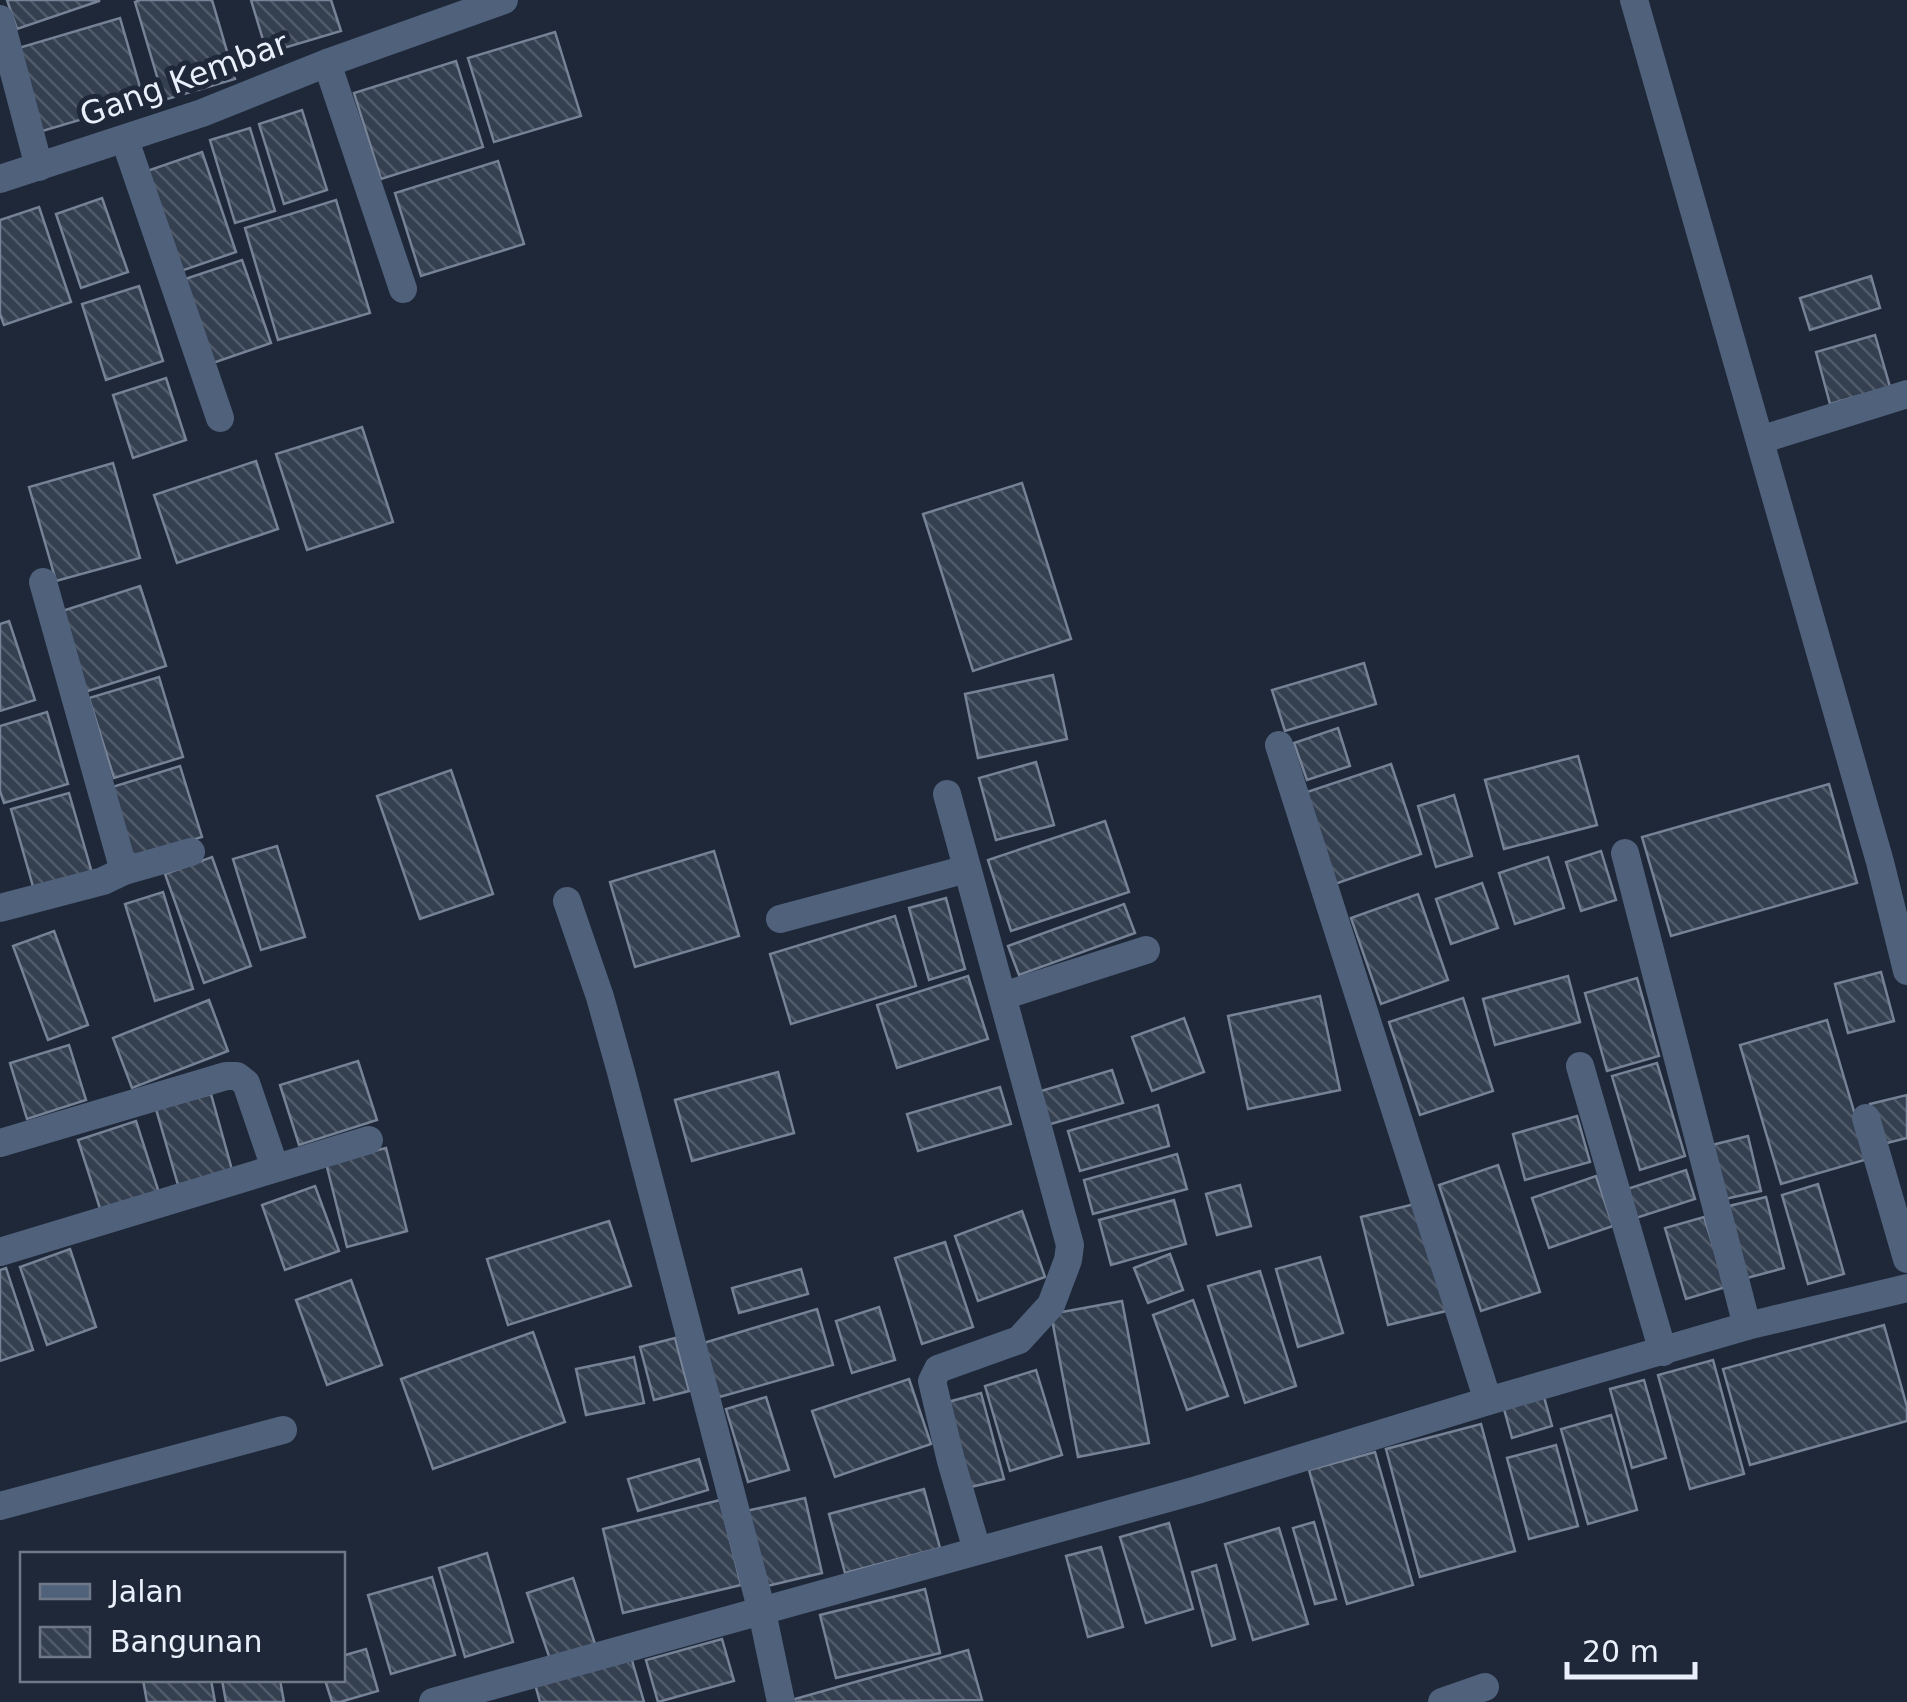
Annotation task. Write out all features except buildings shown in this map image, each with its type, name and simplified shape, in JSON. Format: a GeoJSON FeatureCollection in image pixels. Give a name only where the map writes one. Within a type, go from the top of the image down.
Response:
{"type":"FeatureCollection","features":[{"type":"Feature","properties":{"kind":"street","name":"Gang Kembar"},"geometry":{"type":"LineString","coordinates":[[0,179],[202,113],[327,63],[504,0]]}},
{"type":"Feature","properties":{"kind":"street"},"geometry":{"type":"LineString","coordinates":[[1634,0],[1880,862],[1907,971]]}},
{"type":"Feature","properties":{"kind":"street"},"geometry":{"type":"LineString","coordinates":[[0,19],[39,167]]}},
{"type":"Feature","properties":{"kind":"street"},"geometry":{"type":"LineString","coordinates":[[327,63],[403,289]]}},
{"type":"Feature","properties":{"kind":"street"},"geometry":{"type":"LineString","coordinates":[[125,140],[220,418]]}},
{"type":"Feature","properties":{"kind":"street"},"geometry":{"type":"LineString","coordinates":[[1760,440],[1907,394]]}},
{"type":"Feature","properties":{"kind":"street"},"geometry":{"type":"LineString","coordinates":[[43,582],[124,871]]}},
{"type":"Feature","properties":{"kind":"street"},"geometry":{"type":"LineString","coordinates":[[1279,745],[1488,1401]]}},
{"type":"Feature","properties":{"kind":"street"},"geometry":{"type":"LineString","coordinates":[[946,794],[1070,1245],[1051,1305],[1019,1340],[938,1369],[932,1382],[950,1461],[977,1550]]}},
{"type":"Feature","properties":{"kind":"street"},"geometry":{"type":"LineString","coordinates":[[0,908],[103,881],[191,852]]}},
{"type":"Feature","properties":{"kind":"street"},"geometry":{"type":"LineString","coordinates":[[1624,854],[1747,1326]]}},
{"type":"Feature","properties":{"kind":"street"},"geometry":{"type":"LineString","coordinates":[[780,918],[967,869]]}},
{"type":"Feature","properties":{"kind":"street"},"geometry":{"type":"LineString","coordinates":[[567,901],[621,1072],[762,1612],[781,1702]]}},
{"type":"Feature","properties":{"kind":"street"},"geometry":{"type":"LineString","coordinates":[[1003,996],[1146,950]]}},
{"type":"Feature","properties":{"kind":"street"},"geometry":{"type":"LineString","coordinates":[[1580,1066],[1663,1352]]}},
{"type":"Feature","properties":{"kind":"street"},"geometry":{"type":"LineString","coordinates":[[0,1143],[237,1076],[246,1082],[275,1168]]}},
{"type":"Feature","properties":{"kind":"street"},"geometry":{"type":"LineString","coordinates":[[1866,1118],[1907,1259]]}},
{"type":"Feature","properties":{"kind":"street"},"geometry":{"type":"LineString","coordinates":[[0,1252],[368,1140]]}},
{"type":"Feature","properties":{"kind":"street"},"geometry":{"type":"LineString","coordinates":[[433,1702],[1197,1490],[1747,1326],[1907,1288]]}},
{"type":"Feature","properties":{"kind":"street"},"geometry":{"type":"LineString","coordinates":[[0,1506],[283,1430]]}},
{"type":"Feature","properties":{"kind":"street"},"geometry":{"type":"LineString","coordinates":[[1442,1702],[1485,1687]]}}]}
